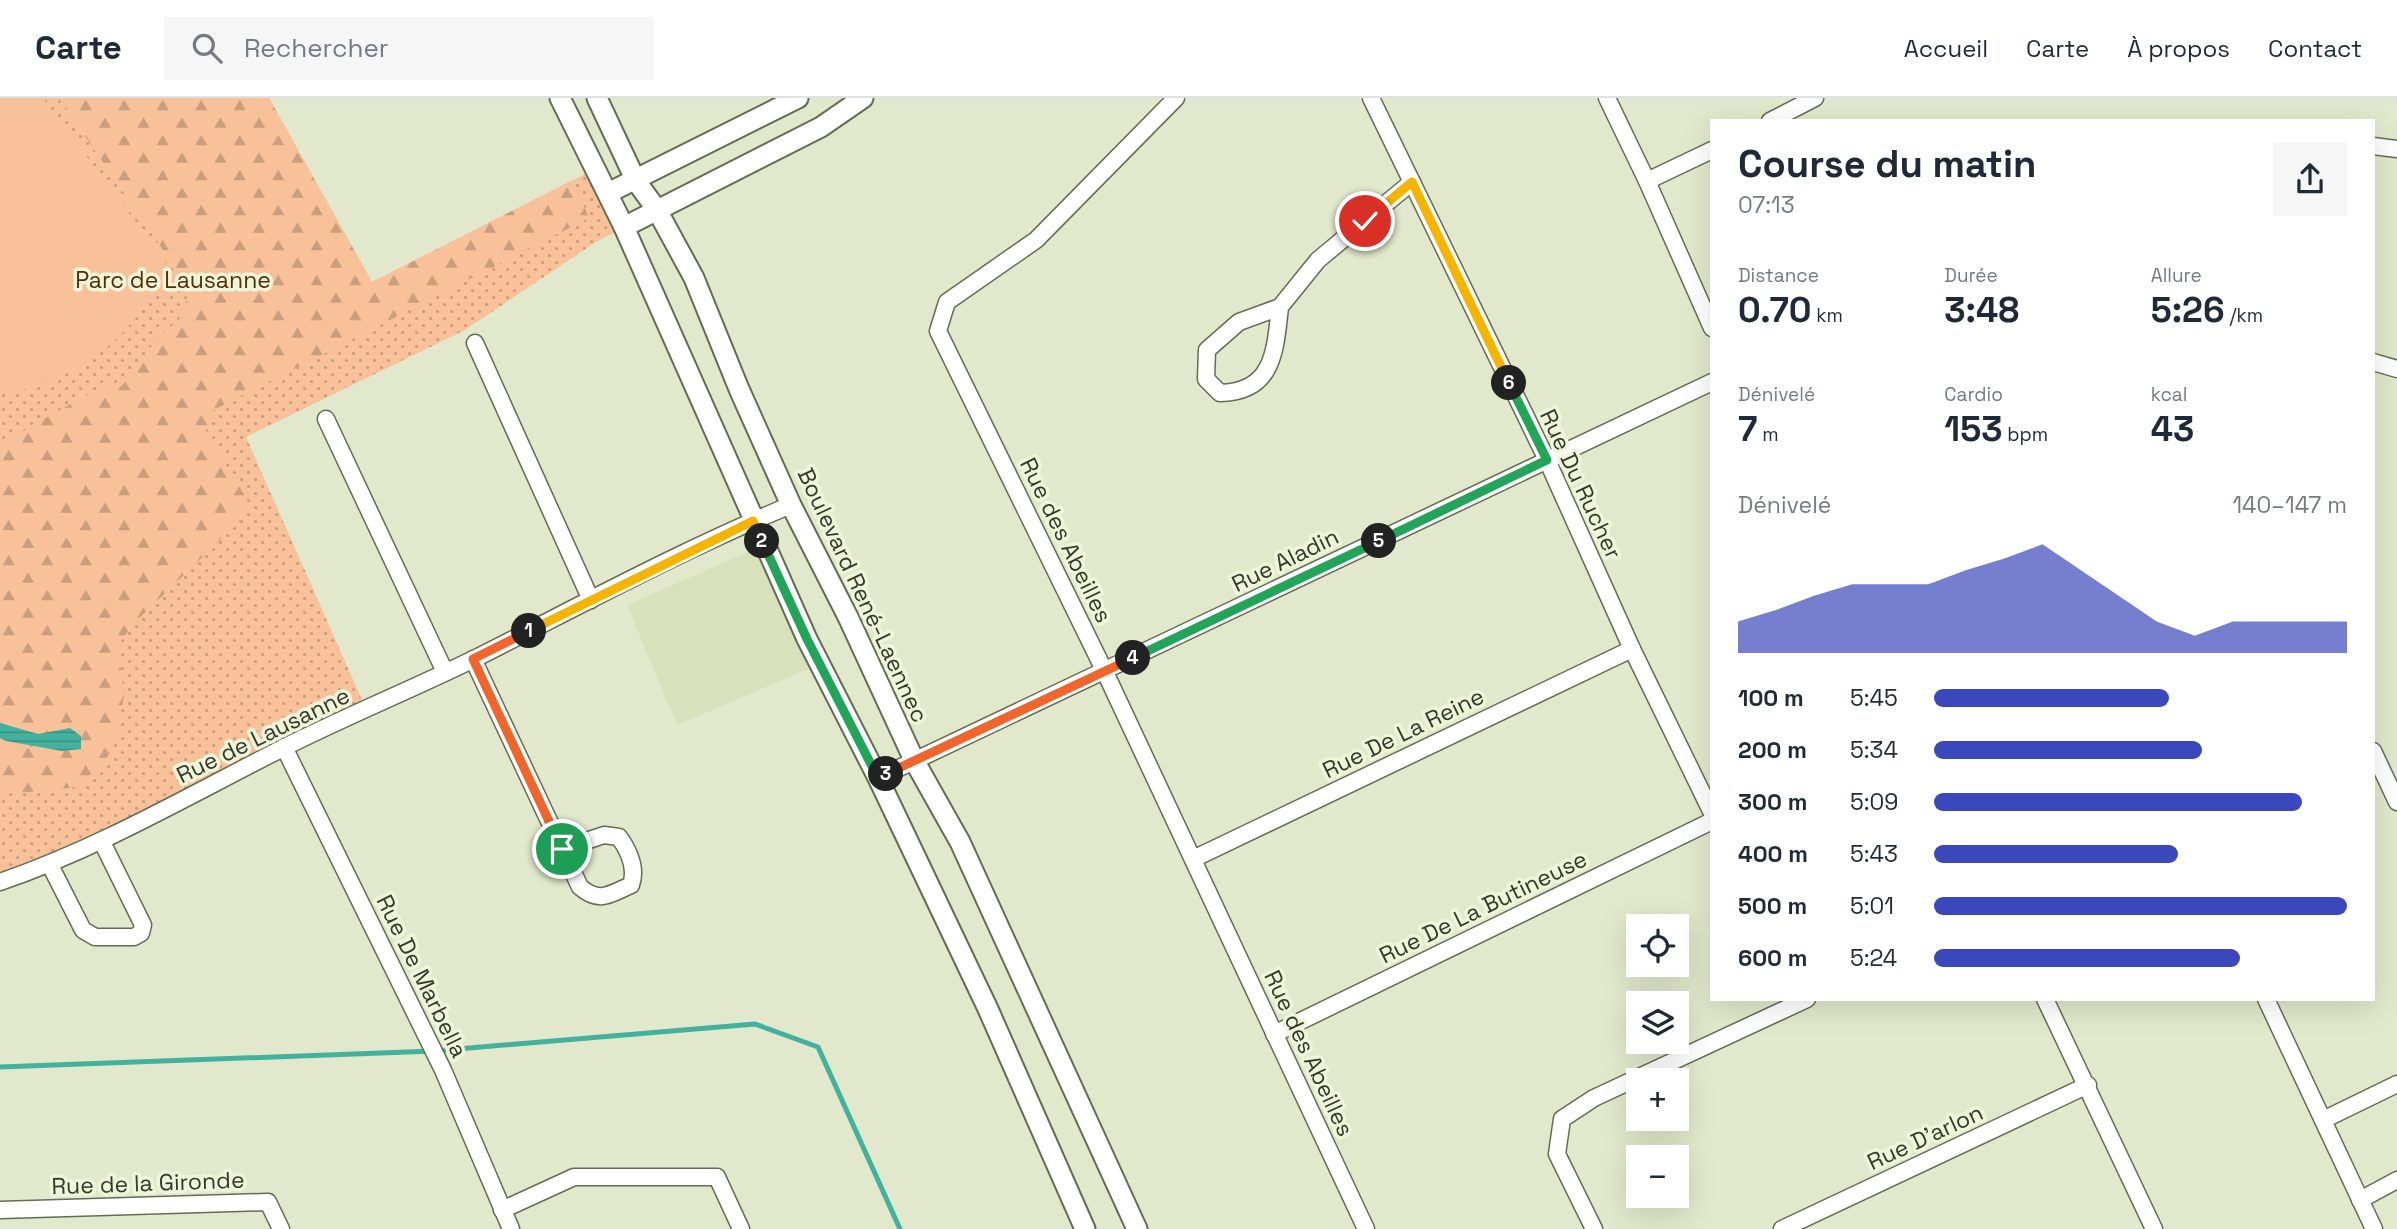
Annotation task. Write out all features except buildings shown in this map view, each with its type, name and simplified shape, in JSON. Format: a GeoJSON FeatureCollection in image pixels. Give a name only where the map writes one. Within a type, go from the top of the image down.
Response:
{"type":"FeatureCollection","features":[{"type":"Feature","properties":{"kind":"street"},"geometry":{"type":"LineString","coordinates":[[560,98],[624,227],[807,639],[878,778],[988,1009],[1085,1229]]}},
{"type":"Feature","properties":{"kind":"street","name":"Boulevard René-Laennec"},"geometry":{"type":"LineString","coordinates":[[597,98],[636,181],[657,210],[694,278],[739,389],[792,505],[848,617],[915,762],[965,853],[1137,1229]]}},
{"type":"Feature","properties":{"kind":"street"},"geometry":{"type":"LineString","coordinates":[[608,193],[798,98]]}},
{"type":"Feature","properties":{"kind":"street","name":"Rue des Abeilles"},"geometry":{"type":"LineString","coordinates":[[1176,98],[1036,240],[947,302],[938,331],[1105,672],[1366,1229]]}},
{"type":"Feature","properties":{"kind":"street","name":"Rue Du Rucher"},"geometry":{"type":"LineString","coordinates":[[1371,98],[1547,460],[1632,649],[1710,809]]}},
{"type":"Feature","properties":{"kind":"street"},"geometry":{"type":"LineString","coordinates":[[1607,98],[1710,323]]}},
{"type":"Feature","properties":{"kind":"street"},"geometry":{"type":"LineString","coordinates":[[1774,119],[1815,98]]}},
{"type":"Feature","properties":{"kind":"street"},"geometry":{"type":"LineString","coordinates":[[624,227],[821,127],[859,99]]}},
{"type":"Feature","properties":{"kind":"street"},"geometry":{"type":"LineString","coordinates":[[2375,146],[2397,149]]}},
{"type":"Feature","properties":{"kind":"street"},"geometry":{"type":"LineString","coordinates":[[1647,181],[1710,151]]}},
{"type":"Feature","properties":{"kind":"street"},"geometry":{"type":"LineString","coordinates":[[1280,307],[1275,354],[1262,379],[1238,393],[1220,393],[1206,379],[1207,350],[1238,321],[1280,307],[1318,260],[1412,182]]}},
{"type":"Feature","properties":{"kind":"street"},"geometry":{"type":"LineString","coordinates":[[475,344],[591,600]]}},
{"type":"Feature","properties":{"kind":"street"},"geometry":{"type":"LineString","coordinates":[[2375,363],[2397,369]]}},
{"type":"Feature","properties":{"kind":"street","name":"Rue Aladin"},"geometry":{"type":"LineString","coordinates":[[878,778],[1710,383]]}},
{"type":"Feature","properties":{"kind":"street"},"geometry":{"type":"LineString","coordinates":[[326,419],[445,672]]}},
{"type":"Feature","properties":{"kind":"street","name":"Rue de Lausanne"},"geometry":{"type":"LineString","coordinates":[[0,882],[102,842],[284,747],[473,659],[753,521],[792,505]]}},
{"type":"Feature","properties":{"kind":"street","name":"Rue De La Reine"},"geometry":{"type":"LineString","coordinates":[[1193,859],[1632,649]]}},
{"type":"Feature","properties":{"kind":"street"},"geometry":{"type":"LineString","coordinates":[[473,659],[562,849],[580,887],[590,896],[601,898],[631,885],[635,874],[627,848],[619,837],[604,835],[562,849]]}},
{"type":"Feature","properties":{"kind":"street","name":"Rue De Marbella"},"geometry":{"type":"LineString","coordinates":[[284,747],[443,1070],[511,1229]]}},
{"type":"Feature","properties":{"kind":"street"},"geometry":{"type":"LineString","coordinates":[[2375,755],[2397,802]]}},
{"type":"Feature","properties":{"kind":"street","name":"Rue De La Butineuse"},"geometry":{"type":"LineString","coordinates":[[1274,1034],[1710,822]]}},
{"type":"Feature","properties":{"kind":"street"},"geometry":{"type":"LineString","coordinates":[[50,864],[83,930],[95,937],[134,937],[141,933],[143,925],[102,842]]}},
{"type":"Feature","properties":{"kind":"street"},"geometry":{"type":"LineString","coordinates":[[1594,1229],[1557,1154],[1562,1119],[1594,1098],[1803,1001]]}},
{"type":"Feature","properties":{"kind":"street"},"geometry":{"type":"LineString","coordinates":[[2046,1001],[2154,1229]]}},
{"type":"Feature","properties":{"kind":"street"},"geometry":{"type":"LineString","coordinates":[[2267,1001],[2374,1229]]}},
{"type":"Feature","properties":{"kind":"street"},"geometry":{"type":"LineString","coordinates":[[2323,1120],[2397,1084]]}},
{"type":"Feature","properties":{"kind":"street","name":"Rue D'arlon"},"geometry":{"type":"LineString","coordinates":[[1782,1229],[2088,1086]]}},
{"type":"Feature","properties":{"kind":"street"},"geometry":{"type":"LineString","coordinates":[[502,1210],[574,1177],[717,1177],[741,1229]]}},
{"type":"Feature","properties":{"kind":"street"},"geometry":{"type":"LineString","coordinates":[[2360,1200],[2397,1180]]}},
{"type":"Feature","properties":{"kind":"street","name":"Rue de la Gironde"},"geometry":{"type":"LineString","coordinates":[[0,1210],[268,1202],[281,1229]]}},
{"type":"Feature","properties":{"kind":"shaded area"},"geometry":{"type":"Polygon","coordinates":[[[764,545],[819,664],[677,725],[627,605],[764,545]]]}},
{"type":"Feature","properties":{"kind":"green space","name":"Parc de Lausanne"},"geometry":{"type":"Polygon","coordinates":[[[0,98],[269,98],[372,282],[595,169],[624,227],[596,242],[465,330],[246,437],[366,709],[0,882],[0,98]]]}},
{"type":"Feature","properties":{"kind":"green space"},"geometry":{"type":"Polygon","coordinates":[[[0,98],[43,98],[174,274],[122,333],[91,359],[38,385],[0,394],[0,98]]]}},
{"type":"Feature","properties":{"kind":"green space"},"geometry":{"type":"Polygon","coordinates":[[[59,98],[269,98],[372,282],[573,180],[589,218],[210,412],[206,433],[245,496],[241,520],[134,623],[118,645],[124,696],[115,740],[106,760],[77,787],[0,792],[0,738],[39,749],[80,749],[70,728],[38,734],[0,723],[0,444],[83,397],[108,386],[122,386],[157,338],[183,316],[189,288],[59,98]]]}},
{"type":"Feature","properties":{"kind":"water"},"geometry":{"type":"Polygon","coordinates":[[[0,723],[38,734],[70,728],[81,736],[81,749],[62,751],[6,741],[0,738],[0,723]]]}},
{"type":"Feature","properties":{"kind":"waterway"},"geometry":{"type":"LineString","coordinates":[[0,1067],[434,1051],[755,1024],[818,1047],[900,1229]]}},
{"type":"Feature","properties":{"kind":"route"},"geometry":{"type":"LineString","coordinates":[[562,849],[473,659],[753,521],[807,639],[878,778],[1547,460],[1412,182],[1365,221]]}}]}
